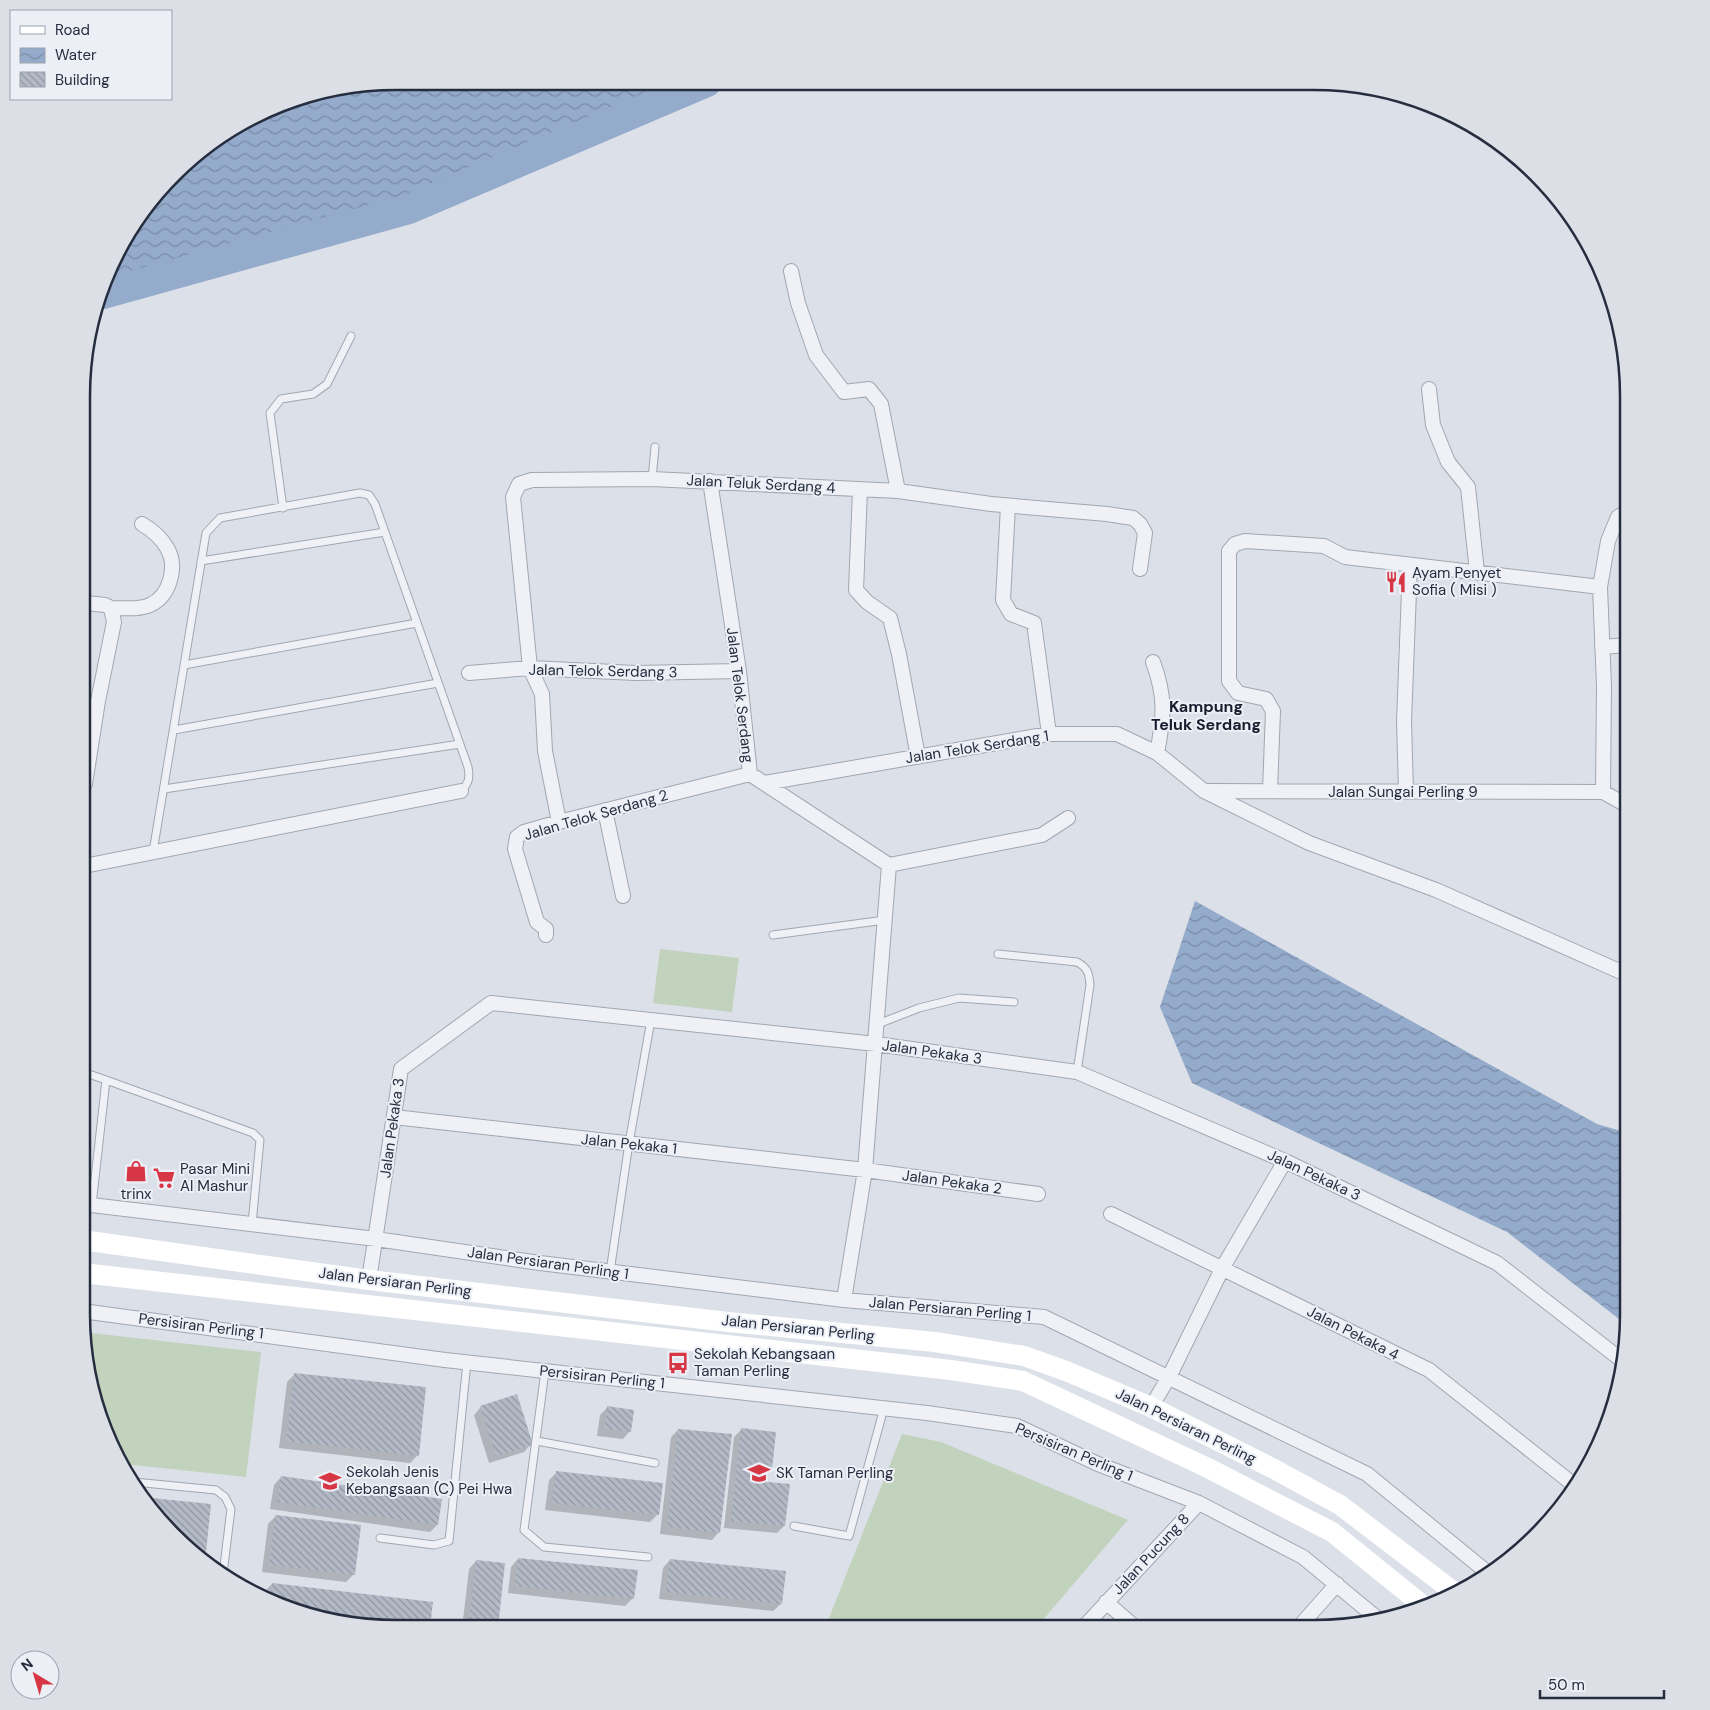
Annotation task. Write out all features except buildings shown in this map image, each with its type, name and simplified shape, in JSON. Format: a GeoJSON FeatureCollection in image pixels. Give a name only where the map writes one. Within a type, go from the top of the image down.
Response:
{"type":"FeatureCollection","features":[{"type":"Feature","properties":{"kind":"main road","name":"Jalan Persiaran Perling"},"geometry":{"type":"LineString","coordinates":[[90,1241],[369,1280],[728,1322],[935,1342],[1024,1356],[1066,1371],[1151,1407],[1274,1469],[1340,1505],[1449,1588]]}},
{"type":"Feature","properties":{"kind":"main road","name":"Jalan Persiaran Perling"},"geometry":{"type":"LineString","coordinates":[[90,1274],[950,1370],[1023,1381],[1208,1468],[1332,1532],[1418,1602]]}},
{"type":"Feature","properties":{"kind":"street"},"geometry":{"type":"LineString","coordinates":[[791,271],[798,303],[816,355],[844,392],[869,389],[881,404],[898,491]]}},
{"type":"Feature","properties":{"kind":"street"},"geometry":{"type":"LineString","coordinates":[[1429,389],[1433,425],[1448,462],[1468,487],[1476,572]]}},
{"type":"Feature","properties":{"kind":"street","name":"Jalan Teluk Serdang 4"},"geometry":{"type":"LineString","coordinates":[[530,668],[512,497],[519,484],[532,480],[652,479],[898,491],[1008,506],[1133,518],[1140,524],[1145,533],[1140,569]]}},
{"type":"Feature","properties":{"kind":"street","name":"Jalan Telok Serdang"},"geometry":{"type":"LineString","coordinates":[[710,481],[739,671],[750,774],[889,865]]}},
{"type":"Feature","properties":{"kind":"street"},"geometry":{"type":"LineString","coordinates":[[860,490],[856,590],[867,602],[890,618],[899,654],[918,757]]}},
{"type":"Feature","properties":{"kind":"street"},"geometry":{"type":"LineString","coordinates":[[1008,506],[1003,600],[1011,614],[1034,623],[1049,734]]}},
{"type":"Feature","properties":{"kind":"street"},"geometry":{"type":"LineString","coordinates":[[1620,516],[1608,541],[1600,587],[1603,792],[1620,802]]}},
{"type":"Feature","properties":{"kind":"street"},"geometry":{"type":"LineString","coordinates":[[90,603],[106,605],[112,608],[150,606],[160,598],[172,577],[167,547],[155,532],[142,524]]}},
{"type":"Feature","properties":{"kind":"street"},"geometry":{"type":"LineString","coordinates":[[1270,792],[1273,711],[1266,699],[1238,693],[1229,681],[1229,551],[1235,544],[1245,541],[1324,546],[1345,557],[1600,587]]}},
{"type":"Feature","properties":{"kind":"street"},"geometry":{"type":"LineString","coordinates":[[1406,792],[1404,721],[1410,565]]}},
{"type":"Feature","properties":{"kind":"street"},"geometry":{"type":"LineString","coordinates":[[90,752],[114,622],[112,608]]}},
{"type":"Feature","properties":{"kind":"street"},"geometry":{"type":"LineString","coordinates":[[1602,647],[1620,646]]}},
{"type":"Feature","properties":{"kind":"street"},"geometry":{"type":"LineString","coordinates":[[1153,662],[1162,687],[1164,716],[1157,753]]}},
{"type":"Feature","properties":{"kind":"street"},"geometry":{"type":"LineString","coordinates":[[530,668],[542,694],[545,751],[559,822]]}},
{"type":"Feature","properties":{"kind":"street","name":"Jalan Telok Serdang 3"},"geometry":{"type":"LineString","coordinates":[[468,673],[530,668],[636,673],[739,671]]}},
{"type":"Feature","properties":{"kind":"street","name":"Jalan Telok Serdang 1"},"geometry":{"type":"LineString","coordinates":[[765,783],[1049,734],[1117,734],[1157,753],[1204,791],[1309,843],[1436,890],[1620,971]]}},
{"type":"Feature","properties":{"kind":"street","name":"Jalan Telok Serdang 2"},"geometry":{"type":"LineString","coordinates":[[546,935],[546,929],[537,922],[514,844],[517,837],[524,832],[559,822],[750,774]]}},
{"type":"Feature","properties":{"kind":"street"},"geometry":{"type":"LineString","coordinates":[[90,865],[460,791]]}},
{"type":"Feature","properties":{"kind":"street","name":"Jalan Sungai Perling 9"},"geometry":{"type":"LineString","coordinates":[[1204,791],[1603,792]]}},
{"type":"Feature","properties":{"kind":"street"},"geometry":{"type":"LineString","coordinates":[[605,810],[622,896]]}},
{"type":"Feature","properties":{"kind":"street"},"geometry":{"type":"LineString","coordinates":[[844,1300],[865,1170],[878,1024],[889,865],[1042,835],[1068,818]]}},
{"type":"Feature","properties":{"kind":"street","name":"Jalan Pekaka 3"},"geometry":{"type":"LineString","coordinates":[[369,1280],[401,1069],[491,1003],[876,1044],[1076,1072],[1285,1161],[1497,1262],[1617,1356]]}},
{"type":"Feature","properties":{"kind":"street","name":"Jalan Pekaka 1"},"geometry":{"type":"LineString","coordinates":[[394,1117],[865,1170]]}},
{"type":"Feature","properties":{"kind":"street"},"geometry":{"type":"LineString","coordinates":[[1151,1407],[1169,1377],[1223,1267],[1285,1161]]}},
{"type":"Feature","properties":{"kind":"street","name":"Jalan Pekaka 2"},"geometry":{"type":"LineString","coordinates":[[865,1170],[1038,1194]]}},
{"type":"Feature","properties":{"kind":"street"},"geometry":{"type":"LineString","coordinates":[[90,1204],[376,1239]]}},
{"type":"Feature","properties":{"kind":"street","name":"Jalan Pekaka 4"},"geometry":{"type":"LineString","coordinates":[[1111,1214],[1223,1267],[1429,1370],[1570,1482]]}},
{"type":"Feature","properties":{"kind":"street","name":"Jalan Persiaran Perling 1"},"geometry":{"type":"LineString","coordinates":[[376,1239],[610,1272],[844,1300],[1044,1317],[1367,1474],[1483,1569]]}},
{"type":"Feature","properties":{"kind":"street","name":"Persisiran Perling 1"},"geometry":{"type":"LineString","coordinates":[[90,1312],[545,1371],[884,1408],[1017,1426],[1098,1464],[1198,1503]]}},
{"type":"Feature","properties":{"kind":"street"},"geometry":{"type":"LineString","coordinates":[[1198,1503],[1303,1557],[1372,1614]]}},
{"type":"Feature","properties":{"kind":"street","name":"Jalan Pucung 8"},"geometry":{"type":"LineString","coordinates":[[1090,1620],[1198,1503]]}},
{"type":"Feature","properties":{"kind":"street"},"geometry":{"type":"LineString","coordinates":[[1305,1620],[1336,1584]]}},
{"type":"Feature","properties":{"kind":"street"},"geometry":{"type":"LineString","coordinates":[[1106,1602],[1127,1620]]}},
{"type":"Feature","properties":{"kind":"lane"},"geometry":{"type":"LineString","coordinates":[[283,508],[270,413],[281,400],[313,394],[327,384],[351,336]]}},
{"type":"Feature","properties":{"kind":"lane"},"geometry":{"type":"LineString","coordinates":[[652,479],[655,447]]}},
{"type":"Feature","properties":{"kind":"lane"},"geometry":{"type":"LineString","coordinates":[[154,852],[206,533],[220,518],[360,493],[369,496],[375,504],[460,744],[470,778],[467,785],[460,791]]}},
{"type":"Feature","properties":{"kind":"lane"},"geometry":{"type":"LineString","coordinates":[[201,561],[385,532]]}},
{"type":"Feature","properties":{"kind":"lane"},"geometry":{"type":"LineString","coordinates":[[184,665],[417,623]]}},
{"type":"Feature","properties":{"kind":"lane"},"geometry":{"type":"LineString","coordinates":[[174,730],[438,683]]}},
{"type":"Feature","properties":{"kind":"lane"},"geometry":{"type":"LineString","coordinates":[[164,789],[460,744]]}},
{"type":"Feature","properties":{"kind":"lane"},"geometry":{"type":"LineString","coordinates":[[773,935],[885,920]]}},
{"type":"Feature","properties":{"kind":"lane"},"geometry":{"type":"LineString","coordinates":[[998,954],[1077,962],[1085,966],[1089,973],[1090,985],[1076,1072]]}},
{"type":"Feature","properties":{"kind":"lane"},"geometry":{"type":"LineString","coordinates":[[878,1024],[919,1008],[959,998],[1014,1002]]}},
{"type":"Feature","properties":{"kind":"lane"},"geometry":{"type":"LineString","coordinates":[[610,1272],[628,1143],[651,1020]]}},
{"type":"Feature","properties":{"kind":"lane"},"geometry":{"type":"LineString","coordinates":[[90,1074],[253,1133],[260,1140],[252,1224]]}},
{"type":"Feature","properties":{"kind":"lane"},"geometry":{"type":"LineString","coordinates":[[90,1184],[106,1080]]}},
{"type":"Feature","properties":{"kind":"lane"},"geometry":{"type":"LineString","coordinates":[[380,1538],[434,1545],[449,1541],[467,1361]]}},
{"type":"Feature","properties":{"kind":"lane"},"geometry":{"type":"LineString","coordinates":[[545,1371],[524,1530],[544,1547],[648,1557]]}},
{"type":"Feature","properties":{"kind":"lane"},"geometry":{"type":"LineString","coordinates":[[794,1526],[849,1536],[884,1408]]}},
{"type":"Feature","properties":{"kind":"lane"},"geometry":{"type":"LineString","coordinates":[[537,1441],[655,1463]]}},
{"type":"Feature","properties":{"kind":"lane"},"geometry":{"type":"LineString","coordinates":[[141,1483],[216,1490],[225,1497],[231,1509],[224,1567]]}},
{"type":"Feature","properties":{"kind":"green space"},"geometry":{"type":"Polygon","coordinates":[[[660,949],[739,958],[732,1012],[653,1003],[660,949]]]}},
{"type":"Feature","properties":{"kind":"green space"},"geometry":{"type":"Polygon","coordinates":[[[91,1333],[261,1352],[246,1477],[130,1465],[113,1431],[100,1393],[91,1333]]]}},
{"type":"Feature","properties":{"kind":"green space"},"geometry":{"type":"Polygon","coordinates":[[[902,1434],[941,1442],[1128,1520],[1043,1620],[828,1620],[902,1434]]]}},
{"type":"Feature","properties":{"kind":"water"},"geometry":{"type":"Polygon","coordinates":[[[396,90],[688,90],[409,209],[108,293],[131,243],[142,226],[166,194],[194,166],[243,131],[298,106],[336,96],[396,90]]]}},
{"type":"Feature","properties":{"kind":"water"},"geometry":{"type":"Polygon","coordinates":[[[1195,901],[1597,1124],[1620,1131],[1619,1319],[1507,1232],[1192,1083],[1160,1007],[1195,901]]]}},
{"type":"Feature","properties":{"kind":"waterway"},"geometry":{"type":"LineString","coordinates":[[108,293],[409,209],[688,90]]}},
{"type":"Feature","properties":{"kind":"place","name":"Ayam Penyet Sofia ( Misi )"},"geometry":{"type":"Point","coordinates":[1396,582]}},
{"type":"Feature","properties":{"kind":"place","name":"trinx"},"geometry":{"type":"Point","coordinates":[136,1171]}},
{"type":"Feature","properties":{"kind":"place","name":"Pasar Mini Al Mashur"},"geometry":{"type":"Point","coordinates":[164,1178]}},
{"type":"Feature","properties":{"kind":"place","name":"Sekolah Kebangsaan Taman Perling"},"geometry":{"type":"Point","coordinates":[678,1363]}},
{"type":"Feature","properties":{"kind":"place","name":"SK Taman Perling"},"geometry":{"type":"Point","coordinates":[759,1473]}},
{"type":"Feature","properties":{"kind":"place","name":"Sekolah Jenis Kebangsaan (C) Pei Hwa"},"geometry":{"type":"Point","coordinates":[330,1481]}},
{"type":"Feature","properties":{"kind":"district","name":"Kampung Teluk Serdang"},"geometry":{"type":"Point","coordinates":[1206,715]}}]}
